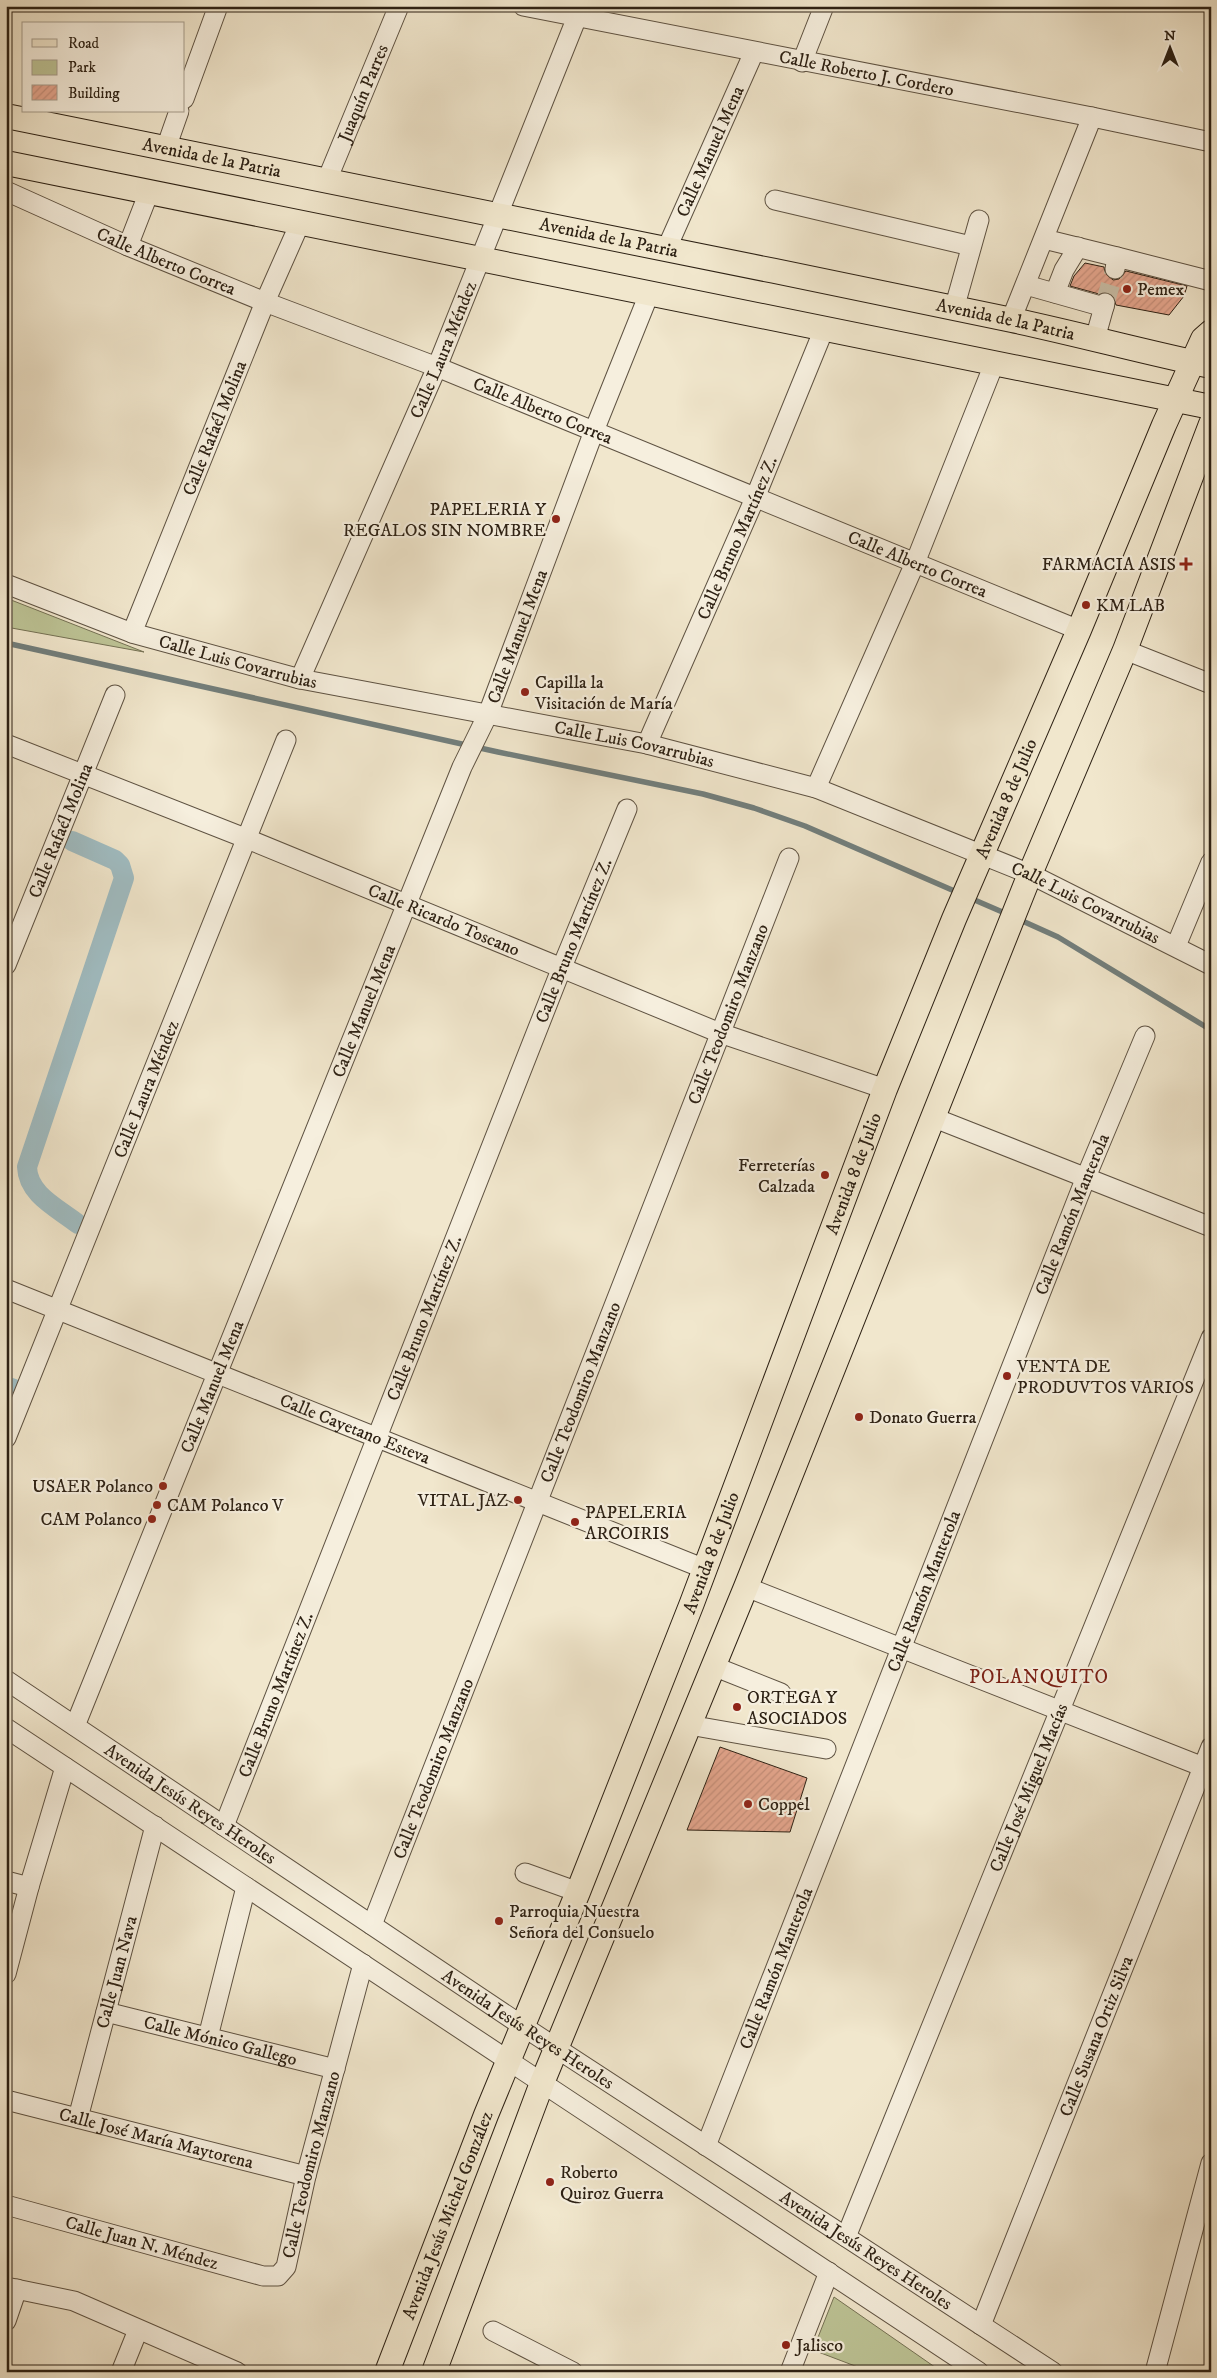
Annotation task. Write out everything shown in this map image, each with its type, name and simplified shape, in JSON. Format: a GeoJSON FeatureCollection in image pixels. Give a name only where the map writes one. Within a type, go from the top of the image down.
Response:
{"type":"FeatureCollection","features":[{"type":"Feature","properties":{"kind":"main road","name":"Avenida de la Patria"},"geometry":{"type":"LineString","coordinates":[[6,116],[498,214],[1011,320],[1202,364]]}},
{"type":"Feature","properties":{"kind":"main road"},"geometry":{"type":"LineString","coordinates":[[6,163],[1211,407]]}},
{"type":"Feature","properties":{"kind":"main road","name":"Avenida 8 de Julio"},"geometry":{"type":"LineString","coordinates":[[524,2027],[705,1569],[885,1089],[954,919],[1079,630],[1175,400],[1202,364],[1204,339],[1211,332]]}},
{"type":"Feature","properties":{"kind":"main road"},"geometry":{"type":"LineString","coordinates":[[434,2372],[542,2083],[746,1587],[1021,896],[1125,650],[1211,424]]}},
{"type":"Feature","properties":{"kind":"main road","name":"Avenida Jesús Michel González"},"geometry":{"type":"LineString","coordinates":[[387,2372],[486,2115],[524,2027]]}},
{"type":"Feature","properties":{"kind":"street"},"geometry":{"type":"LineString","coordinates":[[185,97],[218,6]]}},
{"type":"Feature","properties":{"kind":"street","name":"Juaquín Parres"},"geometry":{"type":"LineString","coordinates":[[327,180],[398,6]]}},
{"type":"Feature","properties":{"kind":"street","name":"Calle Roberto J. Cordero"},"geometry":{"type":"LineString","coordinates":[[523,6],[1211,142]]}},
{"type":"Feature","properties":{"kind":"street"},"geometry":{"type":"LineString","coordinates":[[802,62],[824,6]]}},
{"type":"Feature","properties":{"kind":"street","name":"Calle Laura Méndez"},"geometry":{"type":"LineString","coordinates":[[300,679],[437,367],[577,17]]}},
{"type":"Feature","properties":{"kind":"street","name":"Calle Manuel Mena"},"geometry":{"type":"LineString","coordinates":[[666,250],[754,52]]}},
{"type":"Feature","properties":{"kind":"street"},"geometry":{"type":"LineString","coordinates":[[166,148],[179,112]]}},
{"type":"Feature","properties":{"kind":"street"},"geometry":{"type":"LineString","coordinates":[[1011,320],[1092,117]]}},
{"type":"Feature","properties":{"kind":"street","name":"Calle Alberto Correa"},"geometry":{"type":"LineString","coordinates":[[6,191],[128,246],[265,302],[437,367],[1079,630]]}},
{"type":"Feature","properties":{"kind":"street"},"geometry":{"type":"LineString","coordinates":[[128,246],[148,192]]}},
{"type":"Feature","properties":{"kind":"street"},"geometry":{"type":"LineString","coordinates":[[775,200],[971,246]]}},
{"type":"Feature","properties":{"kind":"street"},"geometry":{"type":"LineString","coordinates":[[954,309],[979,220]]}},
{"type":"Feature","properties":{"kind":"street","name":"Calle Rafaél Molina"},"geometry":{"type":"LineString","coordinates":[[132,633],[265,302],[300,223]]}},
{"type":"Feature","properties":{"kind":"street"},"geometry":{"type":"LineString","coordinates":[[1044,239],[1078,247],[1116,263],[1211,281]]}},
{"type":"Feature","properties":{"kind":"street"},"geometry":{"type":"LineString","coordinates":[[1054,293],[1064,270],[1078,247]]}},
{"type":"Feature","properties":{"kind":"street"},"geometry":{"type":"LineString","coordinates":[[1026,285],[1105,305],[1095,339]]}},
{"type":"Feature","properties":{"kind":"street","name":"Calle Manuel Mena"},"geometry":{"type":"LineString","coordinates":[[76,1726],[406,905],[462,767],[485,717],[594,431],[649,294]]}},
{"type":"Feature","properties":{"kind":"street","name":"Calle Bruno Martínez Z."},"geometry":{"type":"LineString","coordinates":[[647,744],[755,498],[824,330]]}},
{"type":"Feature","properties":{"kind":"street"},"geometry":{"type":"LineString","coordinates":[[816,788],[914,563],[994,364]]}},
{"type":"Feature","properties":{"kind":"street","name":"Calle Luis Covarrubias"},"geometry":{"type":"LineString","coordinates":[[6,584],[132,633],[300,679],[485,717],[647,744],[816,788],[982,853],[1030,874],[1211,965]]}},
{"type":"Feature","properties":{"kind":"street"},"geometry":{"type":"LineString","coordinates":[[1125,650],[1211,684]]}},
{"type":"Feature","properties":{"kind":"street","name":"Calle Rafaél Molina"},"geometry":{"type":"LineString","coordinates":[[6,965],[115,696]]}},
{"type":"Feature","properties":{"kind":"street","name":"Calle Laura Méndez"},"geometry":{"type":"LineString","coordinates":[[6,1438],[245,838],[286,740]]}},
{"type":"Feature","properties":{"kind":"street","name":"Calle Ricardo Toscano"},"geometry":{"type":"LineString","coordinates":[[6,744],[245,838],[720,1033],[885,1089]]}},
{"type":"Feature","properties":{"kind":"street","name":"Calle Bruno Martínez Z."},"geometry":{"type":"LineString","coordinates":[[224,1826],[562,967],[627,809]]}},
{"type":"Feature","properties":{"kind":"street","name":"Calle Teodomiro Manzano"},"geometry":{"type":"LineString","coordinates":[[372,1925],[789,858]]}},
{"type":"Feature","properties":{"kind":"street"},"geometry":{"type":"LineString","coordinates":[[1176,946],[1211,862]]}},
{"type":"Feature","properties":{"kind":"street","name":"Calle Ramón Manterola"},"geometry":{"type":"LineString","coordinates":[[706,2146],[1086,1177],[1145,1036]]}},
{"type":"Feature","properties":{"kind":"street"},"geometry":{"type":"LineString","coordinates":[[932,1117],[1211,1227]]}},
{"type":"Feature","properties":{"kind":"street","name":"Calle Cayetano Esteva"},"geometry":{"type":"LineString","coordinates":[[6,1289],[705,1569]]}},
{"type":"Feature","properties":{"kind":"street","name":"Calle José Miguel Macías"},"geometry":{"type":"LineString","coordinates":[[846,2237],[1211,1338]]}},
{"type":"Feature","properties":{"kind":"street"},"geometry":{"type":"LineString","coordinates":[[746,1587],[1206,1768]]}},
{"type":"Feature","properties":{"kind":"street"},"geometry":{"type":"LineString","coordinates":[[713,1666],[781,1693]]}},
{"type":"Feature","properties":{"kind":"street","name":"Avenida Jesús Reyes Heroles"},"geometry":{"type":"LineString","coordinates":[[6,1680],[524,2027],[1054,2372]]}},
{"type":"Feature","properties":{"kind":"street"},"geometry":{"type":"LineString","coordinates":[[689,1725],[826,1749]]}},
{"type":"Feature","properties":{"kind":"street","name":"Avenida Jesús Reyes Heroles"},"geometry":{"type":"LineString","coordinates":[[6,1728],[979,2372]]}},
{"type":"Feature","properties":{"kind":"street","name":"Calle Susana Ortiz Silva"},"geometry":{"type":"LineString","coordinates":[[981,2325],[1206,1768],[1211,1746]]}},
{"type":"Feature","properties":{"kind":"street"},"geometry":{"type":"LineString","coordinates":[[6,1974],[28,1887],[65,1767]]}},
{"type":"Feature","properties":{"kind":"street","name":"Calle Juan Nava"},"geometry":{"type":"LineString","coordinates":[[78,2118],[155,1826]]}},
{"type":"Feature","properties":{"kind":"street"},"geometry":{"type":"LineString","coordinates":[[525,1873],[578,1892]]}},
{"type":"Feature","properties":{"kind":"street"},"geometry":{"type":"LineString","coordinates":[[6,1881],[28,1887]]}},
{"type":"Feature","properties":{"kind":"street"},"geometry":{"type":"LineString","coordinates":[[208,2037],[246,1887]]}},
{"type":"Feature","properties":{"kind":"street","name":"Calle Teodomiro Manzano"},"geometry":{"type":"LineString","coordinates":[[278,2276],[286,2267],[306,2176],[363,1964]]}},
{"type":"Feature","properties":{"kind":"street","name":"Calle Mónico Gallego"},"geometry":{"type":"LineString","coordinates":[[106,2012],[335,2069]]}},
{"type":"Feature","properties":{"kind":"street","name":"Calle José María Maytorena"},"geometry":{"type":"LineString","coordinates":[[6,2100],[306,2176]]}},
{"type":"Feature","properties":{"kind":"street"},"geometry":{"type":"LineString","coordinates":[[1155,2372],[1206,2197],[1211,2164]]}},
{"type":"Feature","properties":{"kind":"street","name":"Calle Juan N. Méndez"},"geometry":{"type":"LineString","coordinates":[[6,2205],[263,2276],[278,2276]]}},
{"type":"Feature","properties":{"kind":"street"},"geometry":{"type":"LineString","coordinates":[[790,2372],[829,2272]]}},
{"type":"Feature","properties":{"kind":"street"},"geometry":{"type":"LineString","coordinates":[[6,2321],[12,2288],[74,2301],[237,2372]]}},
{"type":"Feature","properties":{"kind":"street"},"geometry":{"type":"LineString","coordinates":[[122,2372],[138,2330]]}},
{"type":"Feature","properties":{"kind":"street"},"geometry":{"type":"LineString","coordinates":[[493,2331],[573,2372]]}},
{"type":"Feature","properties":{"kind":"green space"},"geometry":{"type":"Polygon","coordinates":[[[6,598],[144,652],[6,627],[6,598]]]}},
{"type":"Feature","properties":{"kind":"green space"},"geometry":{"type":"Polygon","coordinates":[[[834,2297],[942,2372],[863,2372],[863,2369],[813,2350],[834,2297]]]}},
{"type":"Feature","properties":{"kind":"building","name":"Pemex"},"geometry":{"type":"Polygon","coordinates":[[[1085,263],[1104,267],[1105,273],[1113,280],[1119,279],[1126,271],[1187,286],[1184,296],[1169,315],[1116,305],[1113,296],[1108,292],[1099,294],[1070,286],[1074,276],[1085,263]]]}},
{"type":"Feature","properties":{"kind":"building","name":"Coppel"},"geometry":{"type":"Polygon","coordinates":[[[720,1747],[807,1778],[790,1832],[687,1830],[720,1747]]]}},
{"type":"Feature","properties":{"kind":"waterway"},"geometry":{"type":"LineString","coordinates":[[6,643],[498,752],[703,794],[754,808],[805,826],[959,893]]}},
{"type":"Feature","properties":{"kind":"waterway"},"geometry":{"type":"LineString","coordinates":[[72,841],[115,860],[120,865],[124,878],[27,1167],[29,1177],[38,1193],[78,1224]]}},
{"type":"Feature","properties":{"kind":"waterway"},"geometry":{"type":"LineString","coordinates":[[970,898],[1007,914]]}},
{"type":"Feature","properties":{"kind":"waterway"},"geometry":{"type":"LineString","coordinates":[[1018,919],[1058,937],[1211,1030]]}},
{"type":"Feature","properties":{"kind":"waterway"},"geometry":{"type":"LineString","coordinates":[[6,1387],[12,1388]]}},
{"type":"Feature","properties":{"kind":"tunnel"},"geometry":{"type":"LineString","coordinates":[[1105,303],[1115,269]]}},
{"type":"Feature","properties":{"kind":"place","name":"Pemex"},"geometry":{"type":"Point","coordinates":[1127,289]}},
{"type":"Feature","properties":{"kind":"place","name":"PAPELERIA Y REGALOS SIN NOMBRE"},"geometry":{"type":"Point","coordinates":[556,519]}},
{"type":"Feature","properties":{"kind":"place","name":"FARMACIA ASIS"},"geometry":{"type":"Point","coordinates":[1186,564]}},
{"type":"Feature","properties":{"kind":"place","name":"KM LAB"},"geometry":{"type":"Point","coordinates":[1086,605]}},
{"type":"Feature","properties":{"kind":"place","name":"Capilla la Visitación de María"},"geometry":{"type":"Point","coordinates":[525,692]}},
{"type":"Feature","properties":{"kind":"place","name":"Ferreterías Calzada"},"geometry":{"type":"Point","coordinates":[825,1175]}},
{"type":"Feature","properties":{"kind":"place","name":"VENTA DE PRODUVTOS VARIOS"},"geometry":{"type":"Point","coordinates":[1007,1376]}},
{"type":"Feature","properties":{"kind":"place","name":"Donato Guerra"},"geometry":{"type":"Point","coordinates":[859,1417]}},
{"type":"Feature","properties":{"kind":"place","name":"USAER Polanco"},"geometry":{"type":"Point","coordinates":[163,1486]}},
{"type":"Feature","properties":{"kind":"place","name":"VITAL JAZ"},"geometry":{"type":"Point","coordinates":[518,1500]}},
{"type":"Feature","properties":{"kind":"place","name":"CAM Polanco V"},"geometry":{"type":"Point","coordinates":[157,1505]}},
{"type":"Feature","properties":{"kind":"place","name":"CAM Polanco"},"geometry":{"type":"Point","coordinates":[152,1519]}},
{"type":"Feature","properties":{"kind":"place","name":"PAPELERIA ARCOIRIS"},"geometry":{"type":"Point","coordinates":[575,1522]}},
{"type":"Feature","properties":{"kind":"place","name":"ORTEGA Y ASOCIADOS"},"geometry":{"type":"Point","coordinates":[737,1707]}},
{"type":"Feature","properties":{"kind":"place","name":"Coppel"},"geometry":{"type":"Point","coordinates":[748,1804]}},
{"type":"Feature","properties":{"kind":"place","name":"Parroquia Nuestra Señora del Consuelo"},"geometry":{"type":"Point","coordinates":[499,1921]}},
{"type":"Feature","properties":{"kind":"place","name":"Roberto Quiroz Guerra"},"geometry":{"type":"Point","coordinates":[550,2182]}},
{"type":"Feature","properties":{"kind":"place","name":"Jalisco"},"geometry":{"type":"Point","coordinates":[786,2345]}},
{"type":"Feature","properties":{"kind":"district","name":"POLANQUITO"},"geometry":{"type":"Point","coordinates":[1039,1676]}}]}
